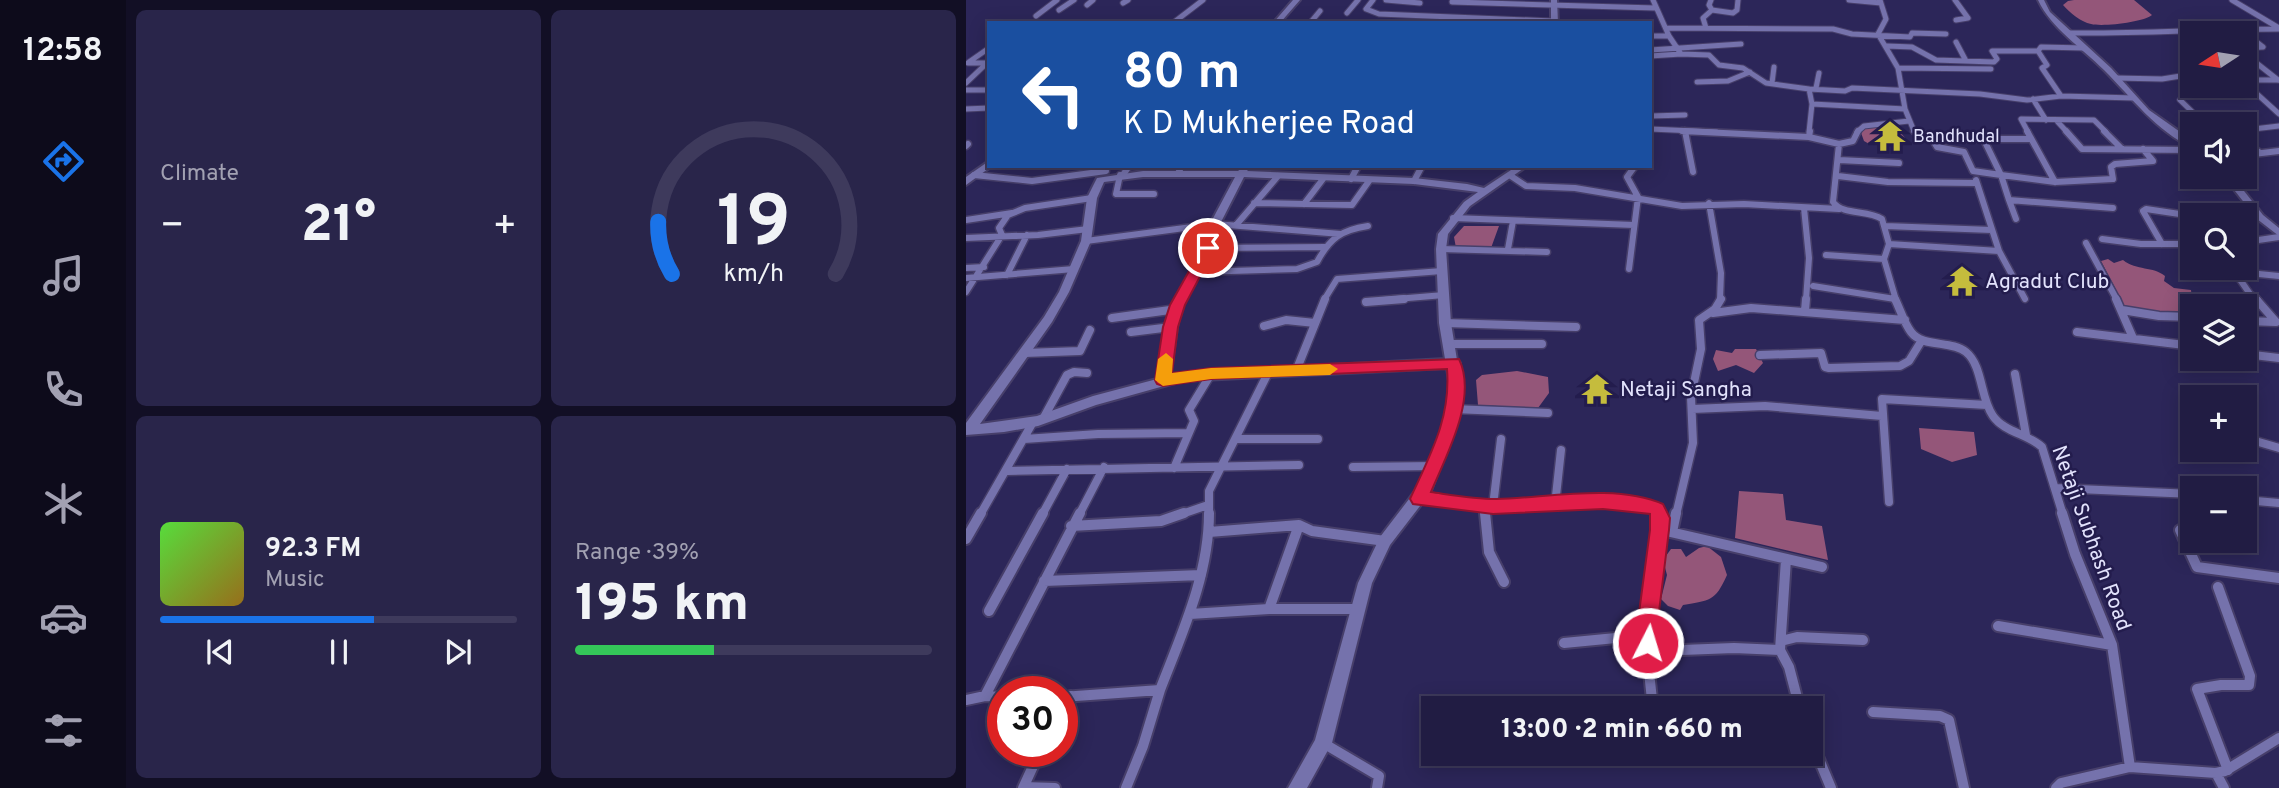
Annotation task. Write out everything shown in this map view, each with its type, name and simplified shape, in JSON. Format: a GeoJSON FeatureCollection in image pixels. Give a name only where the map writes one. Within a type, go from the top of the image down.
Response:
{"type":"FeatureCollection","features":[{"type":"Feature","properties":{"kind":"street"},"geometry":{"type":"LineString","coordinates":[[1036,16],[1057,0]]}},
{"type":"Feature","properties":{"kind":"street"},"geometry":{"type":"LineString","coordinates":[[1059,10],[1074,0]]}},
{"type":"Feature","properties":{"kind":"street"},"geometry":{"type":"LineString","coordinates":[[1087,5],[1093,0]]}},
{"type":"Feature","properties":{"kind":"street"},"geometry":{"type":"LineString","coordinates":[[1176,21],[1203,0]]}},
{"type":"Feature","properties":{"kind":"street"},"geometry":{"type":"LineString","coordinates":[[1278,21],[1297,0]]}},
{"type":"Feature","properties":{"kind":"street"},"geometry":{"type":"LineString","coordinates":[[1347,13],[1358,0]]}},
{"type":"Feature","properties":{"kind":"street"},"geometry":{"type":"LineString","coordinates":[[1653,0],[1669,36],[1681,54]]}},
{"type":"Feature","properties":{"kind":"street"},"geometry":{"type":"LineString","coordinates":[[1711,0],[1709,5],[1712,10]]}},
{"type":"Feature","properties":{"kind":"street"},"geometry":{"type":"LineString","coordinates":[[1706,28],[1704,16],[1712,10],[1733,13],[1737,10],[1738,0]]}},
{"type":"Feature","properties":{"kind":"street"},"geometry":{"type":"LineString","coordinates":[[1849,0],[1880,1],[1886,19],[1878,34]]}},
{"type":"Feature","properties":{"kind":"street"},"geometry":{"type":"LineString","coordinates":[[1955,0],[1968,17],[1956,20]]}},
{"type":"Feature","properties":{"kind":"street"},"geometry":{"type":"LineString","coordinates":[[2041,0],[2047,13],[2116,78],[2146,112],[2180,137]]}},
{"type":"Feature","properties":{"kind":"street"},"geometry":{"type":"LineString","coordinates":[[2233,0],[2279,29]]}},
{"type":"Feature","properties":{"kind":"street"},"geometry":{"type":"LineString","coordinates":[[2226,1],[2239,0]]}},
{"type":"Feature","properties":{"kind":"street"},"geometry":{"type":"LineString","coordinates":[[1410,20],[1421,2],[1373,1],[1366,9],[1410,20],[1482,21]]}},
{"type":"Feature","properties":{"kind":"street"},"geometry":{"type":"LineString","coordinates":[[1452,2],[1599,3],[1655,8]]}},
{"type":"Feature","properties":{"kind":"street"},"geometry":{"type":"LineString","coordinates":[[1554,2],[1554,21]]}},
{"type":"Feature","properties":{"kind":"street"},"geometry":{"type":"LineString","coordinates":[[1312,21],[1320,11]]}},
{"type":"Feature","properties":{"kind":"street"},"geometry":{"type":"LineString","coordinates":[[1667,29],[1833,29],[1848,34],[1910,37],[1912,33],[1946,34]]}},
{"type":"Feature","properties":{"kind":"street"},"geometry":{"type":"LineString","coordinates":[[2068,33],[2140,34],[2180,29]]}},
{"type":"Feature","properties":{"kind":"street"},"geometry":{"type":"LineString","coordinates":[[2258,29],[2279,29]]}},
{"type":"Feature","properties":{"kind":"street"},"geometry":{"type":"LineString","coordinates":[[1878,34],[1898,68],[1905,109],[1914,131],[1924,132],[1935,139],[2031,139]]}},
{"type":"Feature","properties":{"kind":"street"},"geometry":{"type":"LineString","coordinates":[[1652,36],[1669,36]]}},
{"type":"Feature","properties":{"kind":"street"},"geometry":{"type":"LineString","coordinates":[[1956,42],[1966,61]]}},
{"type":"Feature","properties":{"kind":"street"},"geometry":{"type":"LineString","coordinates":[[1652,50],[1741,44]]}},
{"type":"Feature","properties":{"kind":"street"},"geometry":{"type":"LineString","coordinates":[[1887,46],[1912,47],[1936,60],[1966,61],[1997,61],[1992,52],[1994,51],[2038,51],[2041,47],[2084,48]]}},
{"type":"Feature","properties":{"kind":"street"},"geometry":{"type":"LineString","coordinates":[[967,64],[987,49]]}},
{"type":"Feature","properties":{"kind":"street"},"geometry":{"type":"LineString","coordinates":[[2038,51],[2047,65],[2042,68],[2061,96]]}},
{"type":"Feature","properties":{"kind":"street"},"geometry":{"type":"LineString","coordinates":[[1652,56],[1709,55],[1719,65],[1743,68],[1760,80],[1813,89],[2033,99],[2061,96],[2134,98]]}},
{"type":"Feature","properties":{"kind":"street"},"geometry":{"type":"LineString","coordinates":[[976,57],[987,56]]}},
{"type":"Feature","properties":{"kind":"street"},"geometry":{"type":"LineString","coordinates":[[966,83],[987,63],[967,64]]}},
{"type":"Feature","properties":{"kind":"street"},"geometry":{"type":"LineString","coordinates":[[2258,64],[2278,80]]}},
{"type":"Feature","properties":{"kind":"street"},"geometry":{"type":"LineString","coordinates":[[1772,83],[1774,67]]}},
{"type":"Feature","properties":{"kind":"street"},"geometry":{"type":"LineString","coordinates":[[1898,68],[1991,69]]}},
{"type":"Feature","properties":{"kind":"street"},"geometry":{"type":"LineString","coordinates":[[1697,82],[1728,81],[1750,72]]}},
{"type":"Feature","properties":{"kind":"street"},"geometry":{"type":"LineString","coordinates":[[1809,136],[1813,89],[1819,73]]}},
{"type":"Feature","properties":{"kind":"street"},"geometry":{"type":"LineString","coordinates":[[2116,78],[2162,79],[2180,76]]}},
{"type":"Feature","properties":{"kind":"street"},"geometry":{"type":"LineString","coordinates":[[2258,81],[2278,80]]}},
{"type":"Feature","properties":{"kind":"street"},"geometry":{"type":"LineString","coordinates":[[966,90],[987,90]]}},
{"type":"Feature","properties":{"kind":"street"},"geometry":{"type":"LineString","coordinates":[[2258,94],[2278,113]]}},
{"type":"Feature","properties":{"kind":"street"},"geometry":{"type":"LineString","coordinates":[[2033,99],[2046,120]]}},
{"type":"Feature","properties":{"kind":"street"},"geometry":{"type":"LineString","coordinates":[[2180,100],[2192,112]]}},
{"type":"Feature","properties":{"kind":"street"},"geometry":{"type":"LineString","coordinates":[[1812,104],[1905,109]]}},
{"type":"Feature","properties":{"kind":"street"},"geometry":{"type":"LineString","coordinates":[[966,109],[987,108]]}},
{"type":"Feature","properties":{"kind":"street"},"geometry":{"type":"LineString","coordinates":[[1652,116],[1685,116]]}},
{"type":"Feature","properties":{"kind":"street"},"geometry":{"type":"LineString","coordinates":[[2055,182],[2021,119],[2094,120],[2122,149]]}},
{"type":"Feature","properties":{"kind":"street"},"geometry":{"type":"LineString","coordinates":[[2056,120],[2078,148],[2180,147]]}},
{"type":"Feature","properties":{"kind":"street"},"geometry":{"type":"LineString","coordinates":[[1652,129],[1809,136],[1839,144],[1853,141],[1858,130],[1864,126],[1909,121]]}},
{"type":"Feature","properties":{"kind":"street"},"geometry":{"type":"LineString","coordinates":[[2257,129],[2279,126]]}},
{"type":"Feature","properties":{"kind":"street"},"geometry":{"type":"LineString","coordinates":[[1685,131],[1693,172]]}},
{"type":"Feature","properties":{"kind":"street"},"geometry":{"type":"LineString","coordinates":[[1935,139],[1937,147],[1964,152],[1973,171],[1999,251],[2025,299]]}},
{"type":"Feature","properties":{"kind":"street"},"geometry":{"type":"LineString","coordinates":[[1984,140],[2001,175],[2016,219]]}},
{"type":"Feature","properties":{"kind":"street"},"geometry":{"type":"LineString","coordinates":[[1839,144],[1838,176],[1831,190],[1835,205],[1839,209]]}},
{"type":"Feature","properties":{"kind":"street"},"geometry":{"type":"LineString","coordinates":[[1973,171],[2055,182],[2113,179],[2111,167],[2115,164],[2153,161],[2143,149]]}},
{"type":"Feature","properties":{"kind":"street"},"geometry":{"type":"LineString","coordinates":[[2257,153],[2276,151],[2279,157]]}},
{"type":"Feature","properties":{"kind":"street"},"geometry":{"type":"LineString","coordinates":[[1839,160],[1899,163]]}},
{"type":"Feature","properties":{"kind":"street"},"geometry":{"type":"LineString","coordinates":[[969,179],[987,166]]}},
{"type":"Feature","properties":{"kind":"street"},"geometry":{"type":"LineString","coordinates":[[1351,179],[1356,168]]}},
{"type":"Feature","properties":{"kind":"street"},"geometry":{"type":"LineString","coordinates":[[1413,181],[1421,168]]}},
{"type":"Feature","properties":{"kind":"street"},"geometry":{"type":"LineString","coordinates":[[1297,788],[1323,743],[1365,583],[1385,541],[1419,499],[1435,466],[1457,394],[1454,363],[1445,323],[1441,249],[1445,229],[1453,218],[1483,191],[1521,168]]}},
{"type":"Feature","properties":{"kind":"street"},"geometry":{"type":"LineString","coordinates":[[1629,269],[1638,197],[1627,177],[1634,168]]}},
{"type":"Feature","properties":{"kind":"street"},"geometry":{"type":"LineString","coordinates":[[969,179],[1032,181],[1115,172],[1243,170],[1323,179],[1413,181],[1483,191]]}},
{"type":"Feature","properties":{"kind":"street"},"geometry":{"type":"LineString","coordinates":[[1163,380],[1171,327],[1177,309],[1215,239],[1215,224],[1243,170]]}},
{"type":"Feature","properties":{"kind":"street"},"geometry":{"type":"LineString","coordinates":[[1115,172],[1116,194],[1154,194]]}},
{"type":"Feature","properties":{"kind":"street"},"geometry":{"type":"LineString","coordinates":[[968,429],[1048,319],[1086,241],[1092,198],[1100,180],[1115,172]]}},
{"type":"Feature","properties":{"kind":"street"},"geometry":{"type":"LineString","coordinates":[[1237,224],[1278,176]]}},
{"type":"Feature","properties":{"kind":"street"},"geometry":{"type":"LineString","coordinates":[[1511,176],[1527,186],[1575,188],[1699,208],[1709,203],[1839,209],[1873,213],[1882,219],[1889,244],[1884,259],[1895,299],[1915,337],[1922,340],[1909,361],[1900,366],[1829,368],[1825,367],[1821,353],[1760,355]]}},
{"type":"Feature","properties":{"kind":"street"},"geometry":{"type":"LineString","coordinates":[[1838,176],[1888,182],[1976,183]]}},
{"type":"Feature","properties":{"kind":"street"},"geometry":{"type":"LineString","coordinates":[[1304,204],[1323,179]]}},
{"type":"Feature","properties":{"kind":"street"},"geometry":{"type":"LineString","coordinates":[[1254,203],[1352,205],[1369,181]]}},
{"type":"Feature","properties":{"kind":"street"},"geometry":{"type":"LineString","coordinates":[[2238,189],[2279,235]]}},
{"type":"Feature","properties":{"kind":"street"},"geometry":{"type":"LineString","coordinates":[[966,220],[1012,213],[1049,203],[1092,198]]}},
{"type":"Feature","properties":{"kind":"street"},"geometry":{"type":"LineString","coordinates":[[2009,200],[2113,208]]}},
{"type":"Feature","properties":{"kind":"street"},"geometry":{"type":"LineString","coordinates":[[1671,532],[1693,443],[1691,390],[1701,349],[1699,320],[1711,313],[1720,303],[1721,286],[1709,203]]}},
{"type":"Feature","properties":{"kind":"street"},"geometry":{"type":"LineString","coordinates":[[1804,208],[1810,257],[1805,311]]}},
{"type":"Feature","properties":{"kind":"street"},"geometry":{"type":"LineString","coordinates":[[2162,244],[2143,211],[2146,209],[2180,214]]}},
{"type":"Feature","properties":{"kind":"street"},"geometry":{"type":"LineString","coordinates":[[1002,235],[999,228],[1012,213]]}},
{"type":"Feature","properties":{"kind":"street"},"geometry":{"type":"LineString","coordinates":[[1453,218],[1634,225]]}},
{"type":"Feature","properties":{"kind":"street"},"geometry":{"type":"LineString","coordinates":[[1508,249],[1513,221]]}},
{"type":"Feature","properties":{"kind":"street"},"geometry":{"type":"LineString","coordinates":[[1086,241],[1215,224],[1341,234]]}},
{"type":"Feature","properties":{"kind":"street"},"geometry":{"type":"LineString","coordinates":[[1197,272],[1297,270],[1317,262],[1325,247],[1346,229],[1368,226]]}},
{"type":"Feature","properties":{"kind":"street"},"geometry":{"type":"LineString","coordinates":[[1885,226],[1992,230]]}},
{"type":"Feature","properties":{"kind":"street"},"geometry":{"type":"LineString","coordinates":[[966,237],[1088,229]]}},
{"type":"Feature","properties":{"kind":"street"},"geometry":{"type":"LineString","coordinates":[[966,292],[1002,235]]}},
{"type":"Feature","properties":{"kind":"street"},"geometry":{"type":"LineString","coordinates":[[1007,275],[1027,235]]}},
{"type":"Feature","properties":{"kind":"street"},"geometry":{"type":"LineString","coordinates":[[2257,240],[2279,235]]}},
{"type":"Feature","properties":{"kind":"street"},"geometry":{"type":"LineString","coordinates":[[2102,239],[2180,244]]}},
{"type":"Feature","properties":{"kind":"street"},"geometry":{"type":"LineString","coordinates":[[2086,243],[2122,310],[2133,338]]}},
{"type":"Feature","properties":{"kind":"street"},"geometry":{"type":"LineString","coordinates":[[1889,244],[1999,251]]}},
{"type":"Feature","properties":{"kind":"street"},"geometry":{"type":"LineString","coordinates":[[1208,248],[1325,247]]}},
{"type":"Feature","properties":{"kind":"street"},"geometry":{"type":"LineString","coordinates":[[1441,249],[1547,252]]}},
{"type":"Feature","properties":{"kind":"street"},"geometry":{"type":"LineString","coordinates":[[1826,255],[1884,259]]}},
{"type":"Feature","properties":{"kind":"street"},"geometry":{"type":"LineString","coordinates":[[966,268],[984,267]]}},
{"type":"Feature","properties":{"kind":"street"},"geometry":{"type":"LineString","coordinates":[[966,278],[1074,270]]}},
{"type":"Feature","properties":{"kind":"street"},"geometry":{"type":"LineString","coordinates":[[1296,371],[1319,309],[1340,277],[1442,271]]}},
{"type":"Feature","properties":{"kind":"street"},"geometry":{"type":"LineString","coordinates":[[2259,274],[2279,276]]}},
{"type":"Feature","properties":{"kind":"street"},"geometry":{"type":"LineString","coordinates":[[1813,286],[1895,299]]}},
{"type":"Feature","properties":{"kind":"street"},"geometry":{"type":"LineString","coordinates":[[1366,302],[1444,295]]}},
{"type":"Feature","properties":{"kind":"street"},"geometry":{"type":"LineString","coordinates":[[2257,300],[2276,322],[2257,321]]}},
{"type":"Feature","properties":{"kind":"street"},"geometry":{"type":"LineString","coordinates":[[2267,304],[2279,323]]}},
{"type":"Feature","properties":{"kind":"street"},"geometry":{"type":"LineString","coordinates":[[1711,313],[1751,308],[1905,320]]}},
{"type":"Feature","properties":{"kind":"street"},"geometry":{"type":"LineString","coordinates":[[1112,318],[1177,309]]}},
{"type":"Feature","properties":{"kind":"street"},"geometry":{"type":"LineString","coordinates":[[2122,310],[2180,317]]}},
{"type":"Feature","properties":{"kind":"street"},"geometry":{"type":"LineString","coordinates":[[1264,326],[1286,320],[1315,323]]}},
{"type":"Feature","properties":{"kind":"street"},"geometry":{"type":"LineString","coordinates":[[1445,323],[1576,327]]}},
{"type":"Feature","properties":{"kind":"street"},"geometry":{"type":"LineString","coordinates":[[1131,332],[1171,327]]}},
{"type":"Feature","properties":{"kind":"street"},"geometry":{"type":"LineString","coordinates":[[1024,353],[1076,352],[1083,349],[1090,330]]}},
{"type":"Feature","properties":{"kind":"street"},"geometry":{"type":"LineString","coordinates":[[2077,332],[2180,344]]}},
{"type":"Feature","properties":{"kind":"street","name":"Netaji Subhash Road"},"geometry":{"type":"LineString","coordinates":[[1922,340],[1955,346],[1967,352],[1972,358],[1987,405],[1999,423],[2026,435],[2042,447],[2075,554],[2112,645],[2130,767]]}},
{"type":"Feature","properties":{"kind":"street"},"geometry":{"type":"LineString","coordinates":[[1450,344],[1542,344]]}},
{"type":"Feature","properties":{"kind":"street"},"geometry":{"type":"LineString","coordinates":[[2257,355],[2279,358]]}},
{"type":"Feature","properties":{"kind":"street"},"geometry":{"type":"LineString","coordinates":[[968,429],[1038,421],[1163,380],[1211,374],[1454,363]]}},
{"type":"Feature","properties":{"kind":"street"},"geometry":{"type":"LineString","coordinates":[[966,538],[971,523],[1067,375],[1074,372],[1087,373]]}},
{"type":"Feature","properties":{"kind":"street"},"geometry":{"type":"LineString","coordinates":[[1126,788],[1190,614],[1201,575],[1209,532],[1209,491],[1268,373]]}},
{"type":"Feature","properties":{"kind":"street"},"geometry":{"type":"LineString","coordinates":[[1174,468],[1194,417],[1189,414],[1189,410],[1211,374]]}},
{"type":"Feature","properties":{"kind":"street"},"geometry":{"type":"LineString","coordinates":[[2015,374],[2026,435]]}},
{"type":"Feature","properties":{"kind":"street"},"geometry":{"type":"LineString","coordinates":[[1889,502],[1882,399],[1987,405]]}},
{"type":"Feature","properties":{"kind":"street"},"geometry":{"type":"LineString","coordinates":[[1692,409],[1765,407],[1882,416]]}},
{"type":"Feature","properties":{"kind":"street"},"geometry":{"type":"LineString","coordinates":[[1453,409],[1548,413]]}},
{"type":"Feature","properties":{"kind":"street"},"geometry":{"type":"LineString","coordinates":[[1024,439],[1098,434],[1188,433]]}},
{"type":"Feature","properties":{"kind":"street"},"geometry":{"type":"LineString","coordinates":[[1236,439],[1318,439]]}},
{"type":"Feature","properties":{"kind":"street"},"geometry":{"type":"LineString","coordinates":[[1502,439],[1488,506],[1489,552],[1504,582]]}},
{"type":"Feature","properties":{"kind":"street"},"geometry":{"type":"LineString","coordinates":[[2257,442],[2279,448]]}},
{"type":"Feature","properties":{"kind":"street"},"geometry":{"type":"LineString","coordinates":[[1555,505],[1561,450]]}},
{"type":"Feature","properties":{"kind":"street"},"geometry":{"type":"LineString","coordinates":[[1007,471],[1299,465]]}},
{"type":"Feature","properties":{"kind":"street"},"geometry":{"type":"LineString","coordinates":[[1353,467],[1435,466]]}},
{"type":"Feature","properties":{"kind":"street"},"geometry":{"type":"LineString","coordinates":[[966,700],[985,696],[1104,467]]}},
{"type":"Feature","properties":{"kind":"street"},"geometry":{"type":"LineString","coordinates":[[989,611],[1067,469]]}},
{"type":"Feature","properties":{"kind":"street"},"geometry":{"type":"LineString","coordinates":[[2055,488],[2180,494]]}},
{"type":"Feature","properties":{"kind":"street"},"geometry":{"type":"LineString","coordinates":[[1419,499],[1488,506],[1603,501],[1648,505],[1656,509],[1660,518],[1660,530],[1647,635],[1648,643],[1656,651],[1780,646],[1797,637],[1863,640]]}},
{"type":"Feature","properties":{"kind":"street"},"geometry":{"type":"LineString","coordinates":[[2257,501],[2279,503]]}},
{"type":"Feature","properties":{"kind":"street"},"geometry":{"type":"LineString","coordinates":[[1072,526],[1161,520],[1208,505]]}},
{"type":"Feature","properties":{"kind":"street"},"geometry":{"type":"LineString","coordinates":[[1209,532],[1299,525],[1312,531],[1385,541]]}},
{"type":"Feature","properties":{"kind":"street"},"geometry":{"type":"LineString","coordinates":[[1269,608],[1299,525]]}},
{"type":"Feature","properties":{"kind":"street"},"geometry":{"type":"LineString","coordinates":[[1660,530],[1822,567]]}},
{"type":"Feature","properties":{"kind":"street"},"geometry":{"type":"LineString","coordinates":[[2191,553],[2197,567],[2279,578]]}},
{"type":"Feature","properties":{"kind":"street"},"geometry":{"type":"LineString","coordinates":[[1786,559],[1780,646],[1797,696]]}},
{"type":"Feature","properties":{"kind":"street"},"geometry":{"type":"LineString","coordinates":[[1044,581],[1201,575]]}},
{"type":"Feature","properties":{"kind":"street"},"geometry":{"type":"LineString","coordinates":[[2218,587],[2250,676],[2249,685],[2221,685],[2197,689],[2228,769]]}},
{"type":"Feature","properties":{"kind":"street"},"geometry":{"type":"LineString","coordinates":[[1190,614],[1269,608],[1357,609]]}},
{"type":"Feature","properties":{"kind":"street"},"geometry":{"type":"LineString","coordinates":[[1998,626],[2112,645]]}},
{"type":"Feature","properties":{"kind":"street"},"geometry":{"type":"LineString","coordinates":[[1564,643],[1647,635]]}},
{"type":"Feature","properties":{"kind":"street"},"geometry":{"type":"LineString","coordinates":[[1652,696],[1649,672],[1656,651]]}},
{"type":"Feature","properties":{"kind":"street"},"geometry":{"type":"LineString","coordinates":[[1078,696],[1160,690]]}},
{"type":"Feature","properties":{"kind":"street"},"geometry":{"type":"LineString","coordinates":[[1873,712],[1940,716],[1949,720],[1964,788]]}},
{"type":"Feature","properties":{"kind":"street"},"geometry":{"type":"LineString","coordinates":[[2056,788],[2062,783],[2130,767],[2216,774],[2279,738]]}},
{"type":"Feature","properties":{"kind":"street"},"geometry":{"type":"LineString","coordinates":[[1323,743],[1379,776],[1377,788]]}},
{"type":"Feature","properties":{"kind":"street"},"geometry":{"type":"LineString","coordinates":[[1821,766],[1830,788]]}},
{"type":"Feature","properties":{"kind":"street"},"geometry":{"type":"LineString","coordinates":[[1032,767],[1023,787],[1055,788]]}},
{"type":"Feature","properties":{"kind":"street"},"geometry":{"type":"LineString","coordinates":[[2216,774],[2224,788]]}},
{"type":"Feature","properties":{"kind":"shaded area"},"geometry":{"type":"Polygon","coordinates":[[[2074,0],[2134,0],[2152,15],[2123,23],[2091,24],[2076,17],[2063,5],[2074,0]]]}},
{"type":"Feature","properties":{"kind":"shaded area"},"geometry":{"type":"Polygon","coordinates":[[[1893,123],[1905,138],[1871,145],[1864,141],[1860,130],[1893,123]]]}},
{"type":"Feature","properties":{"kind":"shaded area"},"geometry":{"type":"Polygon","coordinates":[[[1464,226],[1499,226],[1491,248],[1456,248],[1454,237],[1464,226]]]}},
{"type":"Feature","properties":{"kind":"shaded area"},"geometry":{"type":"Polygon","coordinates":[[[2108,259],[2114,263],[2123,260],[2155,271],[2165,276],[2164,281],[2174,288],[2191,290],[2191,294],[2180,294],[2180,316],[2125,307],[2101,261],[2108,259]]]}},
{"type":"Feature","properties":{"kind":"shaded area"},"geometry":{"type":"Polygon","coordinates":[[[1735,349],[1756,349],[1763,363],[1754,373],[1736,365],[1718,371],[1713,359],[1716,350],[1732,353],[1735,349]]]}},
{"type":"Feature","properties":{"kind":"shaded area"},"geometry":{"type":"Polygon","coordinates":[[[1517,371],[1548,377],[1549,393],[1538,408],[1478,405],[1476,380],[1482,375],[1517,371]]]}},
{"type":"Feature","properties":{"kind":"shaded area"},"geometry":{"type":"Polygon","coordinates":[[[1919,428],[1974,432],[1977,455],[1952,462],[1921,449],[1919,428]]]}},
{"type":"Feature","properties":{"kind":"shaded area"},"geometry":{"type":"Polygon","coordinates":[[[1739,491],[1783,494],[1786,520],[1822,526],[1828,560],[1735,538],[1739,491]]]}},
{"type":"Feature","properties":{"kind":"shaded area"},"geometry":{"type":"Polygon","coordinates":[[[1707,546],[1721,557],[1727,575],[1719,590],[1711,598],[1683,605],[1680,610],[1668,606],[1661,599],[1667,575],[1663,560],[1671,549],[1681,549],[1686,557],[1707,546]]]}},
{"type":"Feature","properties":{"kind":"slow traffic"},"geometry":{"type":"LineString","coordinates":[[1166,359],[1163,380],[1211,374],[1330,369]]}},
{"type":"Feature","properties":{"kind":"place","name":"Bandhudal"},"geometry":{"type":"Point","coordinates":[1890,136]}},
{"type":"Feature","properties":{"kind":"place","name":"Agradut Club"},"geometry":{"type":"Point","coordinates":[1962,281]}},
{"type":"Feature","properties":{"kind":"place","name":"Netaji Sangha"},"geometry":{"type":"Point","coordinates":[1597,389]}},
{"type":"Feature","properties":{"kind":"route"},"geometry":{"type":"LineString","coordinates":[[1208,248],[1177,305],[1163,380],[1211,374],[1454,363],[1457,394],[1447,433],[1419,499],[1493,506],[1603,501],[1648,505],[1656,509],[1660,518],[1660,530],[1647,628],[1648,643]]}}]}
